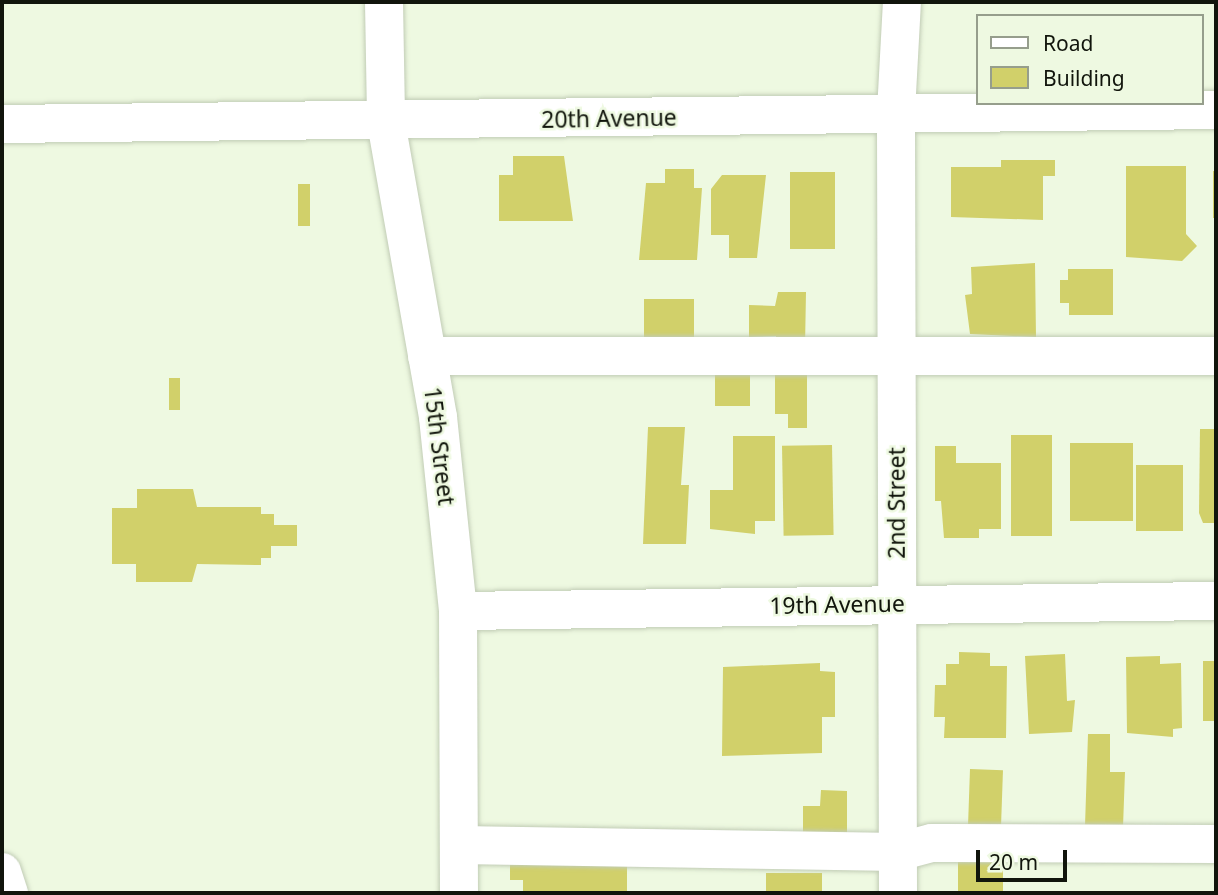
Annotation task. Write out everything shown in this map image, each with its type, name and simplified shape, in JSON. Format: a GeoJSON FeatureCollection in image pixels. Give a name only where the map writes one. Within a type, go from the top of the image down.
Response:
{"type":"FeatureCollection","features":[{"type":"Feature","properties":{"kind":"street","name":"15th Street"},"geometry":{"type":"LineString","coordinates":[[384,2],[386,122],[427,356],[458,611],[459,893]]}},
{"type":"Feature","properties":{"kind":"street","name":"2nd Street"},"geometry":{"type":"LineString","coordinates":[[898,893],[896,112],[902,2]]}},
{"type":"Feature","properties":{"kind":"street","name":"20th Avenue"},"geometry":{"type":"LineString","coordinates":[[2,124],[386,122],[896,112],[1216,110]]}},
{"type":"Feature","properties":{"kind":"street"},"geometry":{"type":"LineString","coordinates":[[427,356],[1216,356]]}},
{"type":"Feature","properties":{"kind":"street","name":"19th Avenue"},"geometry":{"type":"LineString","coordinates":[[458,611],[896,603],[1216,601]]}},
{"type":"Feature","properties":{"kind":"street"},"geometry":{"type":"LineString","coordinates":[[459,845],[898,852],[932,843],[1216,844]]}},
{"type":"Feature","properties":{"kind":"street"},"geometry":{"type":"LineString","coordinates":[[2,872],[9,893]]}},
{"type":"Feature","properties":{"kind":"building"},"geometry":{"type":"Polygon","coordinates":[[[513,156],[564,156],[573,221],[499,221],[499,175],[513,175],[513,156]]]}},
{"type":"Feature","properties":{"kind":"building"},"geometry":{"type":"Polygon","coordinates":[[[1001,160],[1055,160],[1055,176],[1043,176],[1043,220],[951,217],[951,167],[1001,167],[1001,160]]]}},
{"type":"Feature","properties":{"kind":"building"},"geometry":{"type":"Polygon","coordinates":[[[1126,166],[1186,166],[1186,234],[1197,246],[1182,261],[1126,257],[1126,166]]]}},
{"type":"Feature","properties":{"kind":"building"},"geometry":{"type":"Polygon","coordinates":[[[665,169],[694,169],[694,188],[702,188],[697,260],[639,260],[646,183],[665,183],[665,169]]]}},
{"type":"Feature","properties":{"kind":"building"},"geometry":{"type":"Polygon","coordinates":[[[1213,171],[1216,171],[1216,218],[1213,218],[1213,171]]]}},
{"type":"Feature","properties":{"kind":"building"},"geometry":{"type":"Polygon","coordinates":[[[790,172],[835,172],[835,249],[790,249],[790,172]]]}},
{"type":"Feature","properties":{"kind":"building"},"geometry":{"type":"Polygon","coordinates":[[[722,175],[766,175],[757,258],[729,258],[729,235],[711,235],[711,189],[722,175]]]}},
{"type":"Feature","properties":{"kind":"building"},"geometry":{"type":"Polygon","coordinates":[[[298,184],[310,184],[310,226],[298,226],[298,184]]]}},
{"type":"Feature","properties":{"kind":"building"},"geometry":{"type":"Polygon","coordinates":[[[1035,263],[1036,337],[970,334],[965,295],[972,294],[971,267],[1035,263]]]}},
{"type":"Feature","properties":{"kind":"building"},"geometry":{"type":"Polygon","coordinates":[[[1068,269],[1113,269],[1113,315],[1069,315],[1069,303],[1060,303],[1060,280],[1068,280],[1068,269]]]}},
{"type":"Feature","properties":{"kind":"building"},"geometry":{"type":"Polygon","coordinates":[[[778,292],[806,292],[805,347],[776,348],[776,336],[749,337],[749,305],[775,306],[778,292]]]}},
{"type":"Feature","properties":{"kind":"building"},"geometry":{"type":"Polygon","coordinates":[[[644,299],[694,299],[694,337],[644,337],[644,299]]]}},
{"type":"Feature","properties":{"kind":"building"},"geometry":{"type":"Polygon","coordinates":[[[715,374],[750,374],[750,406],[715,406],[715,374]]]}},
{"type":"Feature","properties":{"kind":"building"},"geometry":{"type":"Polygon","coordinates":[[[775,374],[807,375],[807,428],[788,428],[788,414],[775,414],[775,374]]]}},
{"type":"Feature","properties":{"kind":"building"},"geometry":{"type":"Polygon","coordinates":[[[169,378],[180,378],[180,410],[169,410],[169,378]]]}},
{"type":"Feature","properties":{"kind":"building"},"geometry":{"type":"Polygon","coordinates":[[[648,427],[685,427],[681,485],[689,485],[686,544],[643,544],[648,427]]]}},
{"type":"Feature","properties":{"kind":"building"},"geometry":{"type":"Polygon","coordinates":[[[1200,429],[1216,429],[1216,523],[1203,523],[1199,513],[1200,429]]]}},
{"type":"Feature","properties":{"kind":"building"},"geometry":{"type":"Polygon","coordinates":[[[1011,435],[1052,435],[1052,536],[1011,536],[1011,435]]]}},
{"type":"Feature","properties":{"kind":"building"},"geometry":{"type":"Polygon","coordinates":[[[733,436],[775,436],[775,521],[755,521],[755,534],[710,529],[710,490],[733,490],[733,436]]]}},
{"type":"Feature","properties":{"kind":"building"},"geometry":{"type":"Polygon","coordinates":[[[1070,443],[1133,443],[1133,521],[1070,521],[1070,443]]]}},
{"type":"Feature","properties":{"kind":"building"},"geometry":{"type":"Polygon","coordinates":[[[832,445],[834,535],[784,536],[782,446],[832,445]]]}},
{"type":"Feature","properties":{"kind":"building"},"geometry":{"type":"Polygon","coordinates":[[[935,446],[956,446],[956,463],[1001,463],[1001,529],[979,529],[979,538],[944,538],[941,501],[935,501],[935,446]]]}},
{"type":"Feature","properties":{"kind":"building"},"geometry":{"type":"Polygon","coordinates":[[[1136,465],[1183,465],[1183,531],[1136,531],[1136,465]]]}},
{"type":"Feature","properties":{"kind":"building"},"geometry":{"type":"Polygon","coordinates":[[[137,489],[193,489],[197,507],[261,507],[261,514],[274,514],[274,525],[297,525],[297,546],[271,546],[271,558],[261,558],[261,565],[197,564],[192,582],[136,582],[136,564],[112,564],[112,508],[137,508],[137,489]]]}},
{"type":"Feature","properties":{"kind":"building"},"geometry":{"type":"Polygon","coordinates":[[[959,652],[990,653],[990,666],[1007,666],[1006,738],[944,738],[945,717],[934,717],[935,685],[946,685],[946,664],[959,664],[959,652]]]}},
{"type":"Feature","properties":{"kind":"building"},"geometry":{"type":"Polygon","coordinates":[[[1065,654],[1067,701],[1075,700],[1072,732],[1029,734],[1025,656],[1065,654]]]}},
{"type":"Feature","properties":{"kind":"building"},"geometry":{"type":"Polygon","coordinates":[[[1160,656],[1160,664],[1181,663],[1182,728],[1173,729],[1173,737],[1127,733],[1126,657],[1160,656]]]}},
{"type":"Feature","properties":{"kind":"building"},"geometry":{"type":"Polygon","coordinates":[[[1203,661],[1216,661],[1216,721],[1203,721],[1203,661]]]}},
{"type":"Feature","properties":{"kind":"building"},"geometry":{"type":"Polygon","coordinates":[[[820,663],[820,671],[835,672],[835,717],[822,717],[822,753],[722,756],[723,667],[820,663]]]}},
{"type":"Feature","properties":{"kind":"building"},"geometry":{"type":"Polygon","coordinates":[[[1088,734],[1110,734],[1110,772],[1125,772],[1123,827],[1085,826],[1088,734]]]}},
{"type":"Feature","properties":{"kind":"building"},"geometry":{"type":"Polygon","coordinates":[[[970,769],[1003,770],[1001,829],[968,828],[970,769]]]}},
{"type":"Feature","properties":{"kind":"building"},"geometry":{"type":"Polygon","coordinates":[[[821,790],[847,791],[847,836],[803,835],[803,806],[820,806],[821,790]]]}},
{"type":"Feature","properties":{"kind":"building"},"geometry":{"type":"Polygon","coordinates":[[[510,858],[627,859],[627,893],[523,893],[523,880],[510,880],[510,858]]]}},
{"type":"Feature","properties":{"kind":"building"},"geometry":{"type":"Polygon","coordinates":[[[958,860],[1003,860],[1003,893],[958,893],[958,860]]]}},
{"type":"Feature","properties":{"kind":"building"},"geometry":{"type":"Polygon","coordinates":[[[766,873],[822,873],[822,893],[766,893],[766,873]]]}}]}
